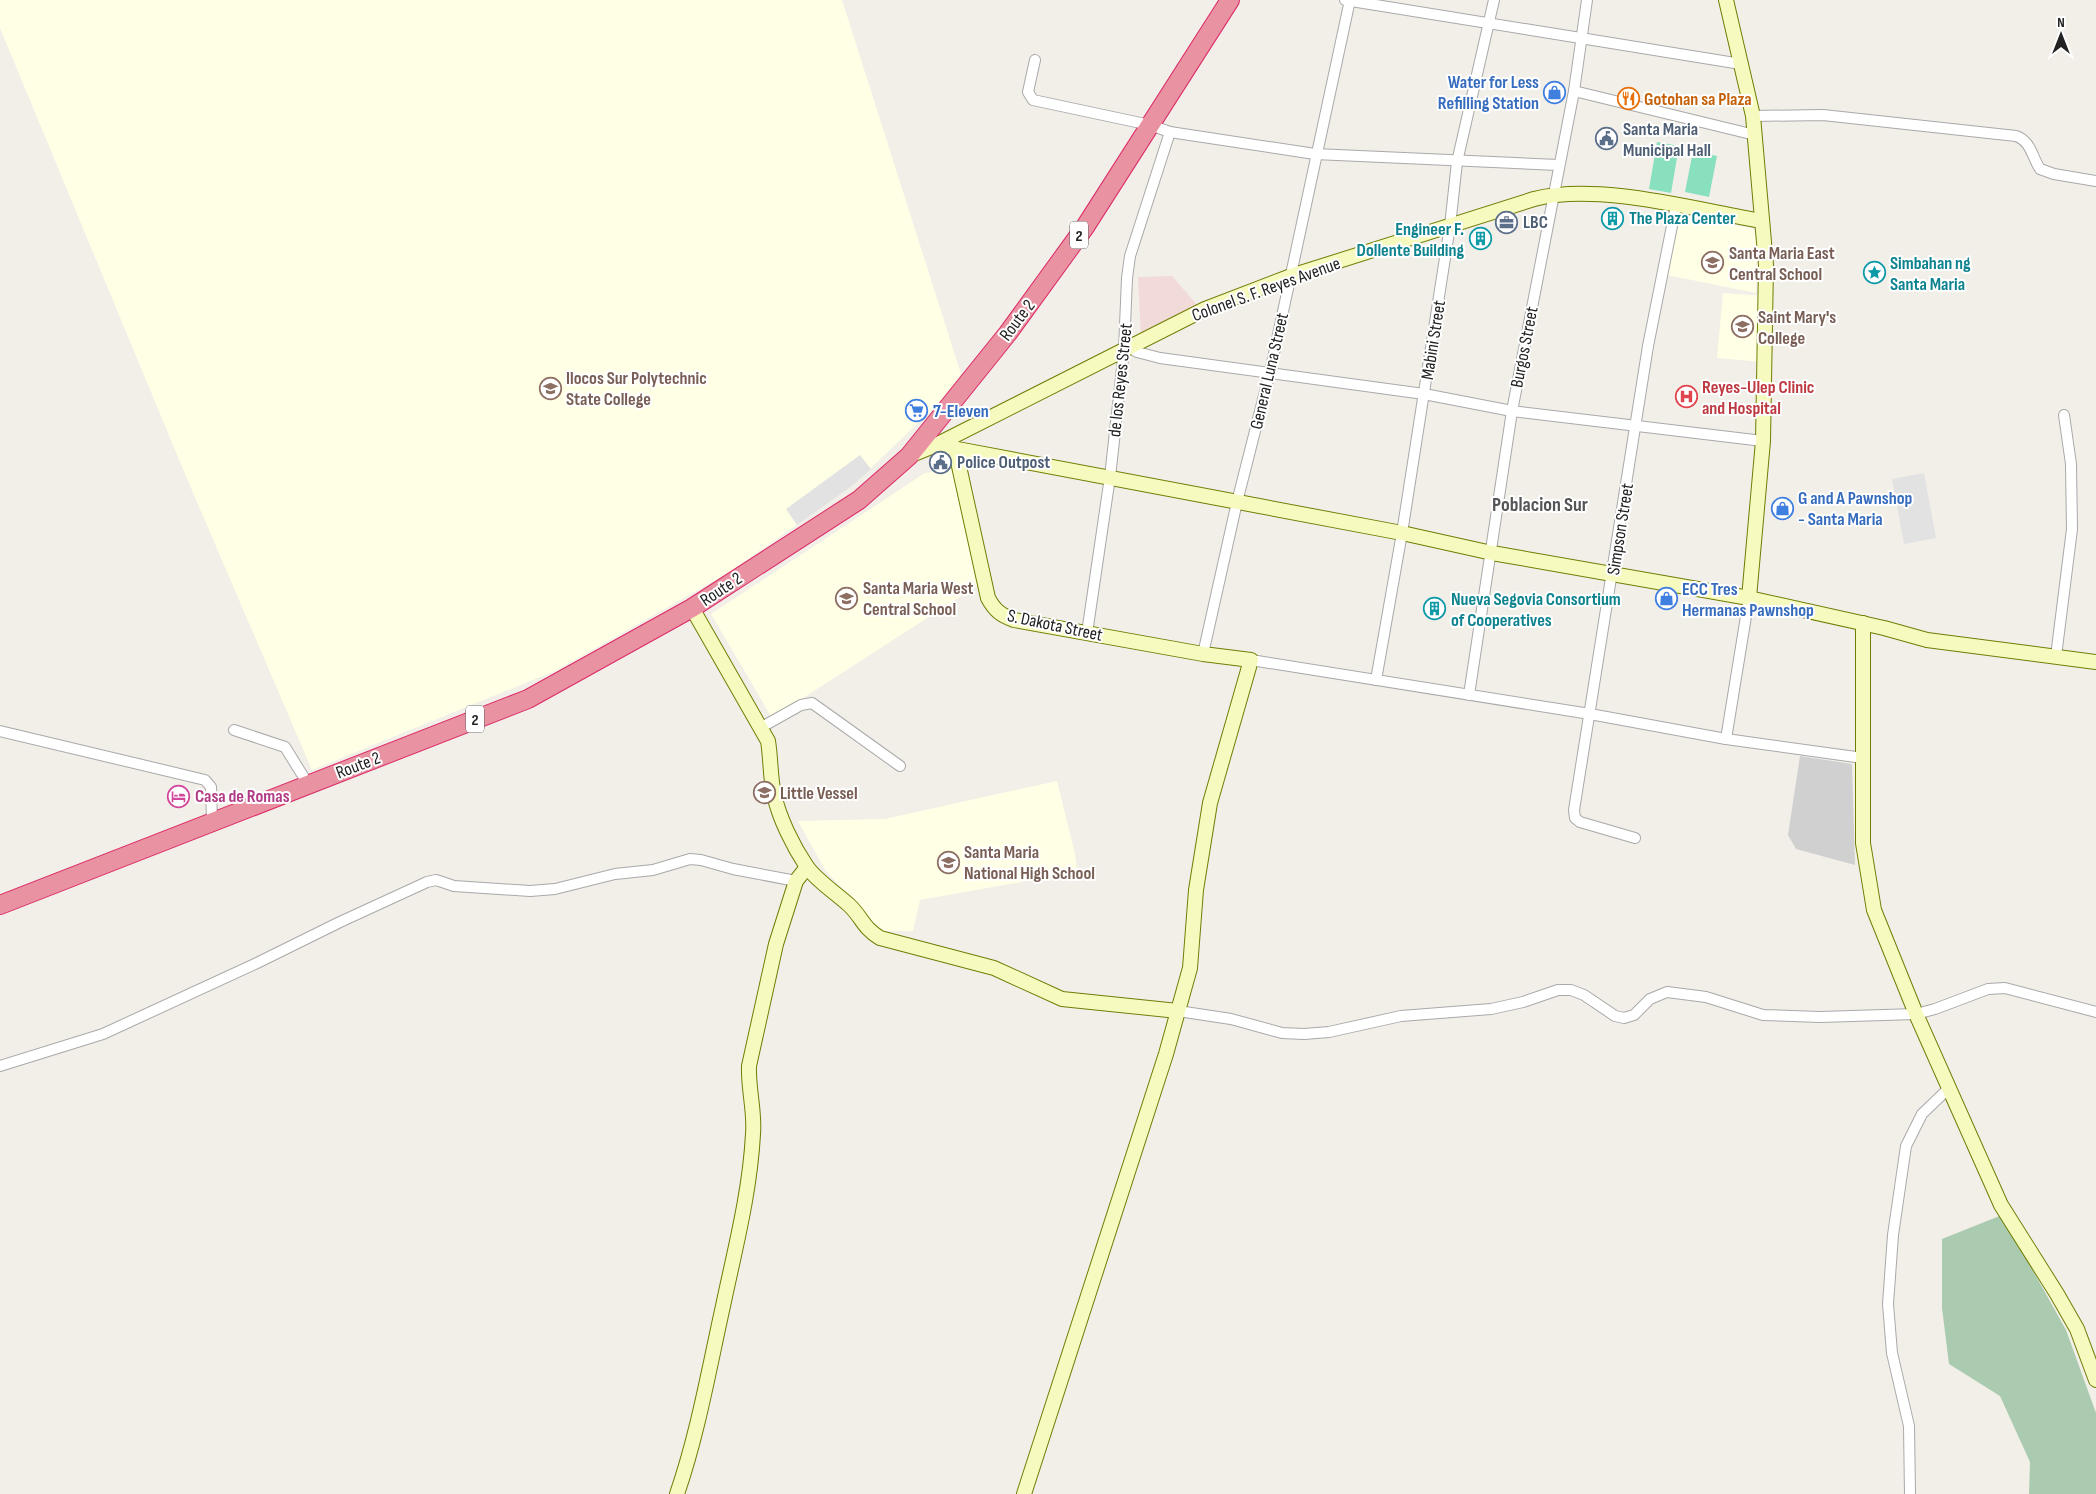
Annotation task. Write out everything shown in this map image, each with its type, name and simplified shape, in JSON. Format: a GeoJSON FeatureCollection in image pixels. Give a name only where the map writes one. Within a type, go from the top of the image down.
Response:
{"type":"FeatureCollection","features":[{"type":"Feature","properties":{"kind":"highway","name":"Route 2"},"geometry":{"type":"LineString","coordinates":[[0,905],[528,699],[692,608],[859,500],[909,456],[1019,318],[1085,227],[1230,0]]}},
{"type":"Feature","properties":{"kind":"street"},"geometry":{"type":"LineString","coordinates":[[1348,0],[1741,64]]}},
{"type":"Feature","properties":{"kind":"street","name":"General Luna Street"},"geometry":{"type":"LineString","coordinates":[[1203,654],[1237,502],[1270,372],[1348,0]]}},
{"type":"Feature","properties":{"kind":"street","name":"Mabini Street"},"geometry":{"type":"LineString","coordinates":[[1376,680],[1424,394],[1450,226],[1457,162],[1494,0]]}},
{"type":"Feature","properties":{"kind":"street","name":"Burgos Street"},"geometry":{"type":"LineString","coordinates":[[1469,695],[1512,411],[1558,165],[1574,91],[1587,0]]}},
{"type":"Feature","properties":{"kind":"street"},"geometry":{"type":"LineString","coordinates":[[1726,0],[1753,116],[1766,284],[1763,441],[1749,598],[1726,739]]}},
{"type":"Feature","properties":{"kind":"street"},"geometry":{"type":"LineString","coordinates":[[1035,60],[1028,92],[1033,100],[1150,125],[1170,132],[1315,154],[1457,162],[1558,165]]}},
{"type":"Feature","properties":{"kind":"street"},"geometry":{"type":"LineString","coordinates":[[1574,91],[1755,135]]}},
{"type":"Feature","properties":{"kind":"street"},"geometry":{"type":"LineString","coordinates":[[1753,116],[1823,115],[2016,136],[2024,138],[2040,169],[2054,174],[2096,181]]}},
{"type":"Feature","properties":{"kind":"street","name":"de los Reyes Street"},"geometry":{"type":"LineString","coordinates":[[1087,633],[1127,348],[1127,278],[1130,256],[1170,132]]}},
{"type":"Feature","properties":{"kind":"street","name":"Colonel S. F. Reyes Avenue"},"geometry":{"type":"LineString","coordinates":[[909,456],[936,445],[1205,308],[1290,276],[1553,194],[1618,196],[1762,221]]}},
{"type":"Feature","properties":{"kind":"street","name":"Simpson Street"},"geometry":{"type":"LineString","coordinates":[[1635,838],[1580,822],[1575,818],[1574,810],[1648,346],[1676,206]]}},
{"type":"Feature","properties":{"kind":"street"},"geometry":{"type":"LineString","coordinates":[[1127,348],[1160,358],[1424,394],[1512,411],[1763,441]]}},
{"type":"Feature","properties":{"kind":"street"},"geometry":{"type":"LineString","coordinates":[[2056,656],[2072,529],[2071,464],[2064,415]]}},
{"type":"Feature","properties":{"kind":"street"},"geometry":{"type":"LineString","coordinates":[[936,445],[1402,533],[1492,553],[1749,598],[1863,623],[1927,640],[2096,662]]}},
{"type":"Feature","properties":{"kind":"street","name":"S. Dakota Street"},"geometry":{"type":"LineString","coordinates":[[955,448],[988,598],[994,609],[1001,616],[1014,620],[1203,654],[1251,660]]}},
{"type":"Feature","properties":{"kind":"street"},"geometry":{"type":"LineString","coordinates":[[692,608],[768,741],[772,759],[774,793],[781,817],[807,867],[854,909],[865,928],[880,938],[994,968],[1062,999],[1177,1016],[1231,1019],[1282,1033],[1304,1034],[1329,1032],[1401,1016],[1492,1009],[1523,1002],[1558,990],[1571,990],[1584,994],[1614,1016],[1624,1018],[1634,1015],[1658,995],[1675,992],[1706,998],[1763,1015],[1780,1016],[1916,1014],[1936,1009],[1988,989],[2005,988],[2096,1012]]}},
{"type":"Feature","properties":{"kind":"street"},"geometry":{"type":"LineString","coordinates":[[1863,623],[1863,843],[1874,910],[1948,1089],[2001,1206],[2058,1294],[2077,1329],[2096,1380]]}},
{"type":"Feature","properties":{"kind":"street"},"geometry":{"type":"LineString","coordinates":[[1024,1494],[1177,1016],[1190,968],[1196,890],[1210,803],[1251,660],[1590,714],[1726,739],[1863,758]]}},
{"type":"Feature","properties":{"kind":"street"},"geometry":{"type":"LineString","coordinates":[[760,728],[801,705],[812,703],[900,766]]}},
{"type":"Feature","properties":{"kind":"street"},"geometry":{"type":"LineString","coordinates":[[234,730],[285,747],[308,784]]}},
{"type":"Feature","properties":{"kind":"street"},"geometry":{"type":"LineString","coordinates":[[0,731],[205,780],[211,787],[212,821]]}},
{"type":"Feature","properties":{"kind":"street"},"geometry":{"type":"LineString","coordinates":[[0,1066],[103,1034],[249,967],[365,909],[427,882],[436,880],[454,886],[530,891],[555,889],[615,874],[653,870],[690,859],[796,881]]}},
{"type":"Feature","properties":{"kind":"street"},"geometry":{"type":"LineString","coordinates":[[677,1494],[690,1454],[707,1379],[740,1228],[752,1157],[753,1117],[748,1083],[749,1066],[776,944],[796,881],[807,867]]}},
{"type":"Feature","properties":{"kind":"street"},"geometry":{"type":"LineString","coordinates":[[1910,1494],[1909,1426],[1892,1353],[1888,1304],[1893,1235],[1906,1146],[1922,1114],[1948,1089]]}},
{"type":"Feature","properties":{"kind":"shaded area","name":"Ilocos Sur Polytechnic State College"},"geometry":{"type":"Polygon","coordinates":[[[0,0],[842,0],[961,374],[940,402],[852,486],[728,573],[555,671],[312,770],[185,474],[0,28],[0,0]]]}},
{"type":"Feature","properties":{"kind":"shaded area","name":"Santa Maria East Central School"},"geometry":{"type":"Polygon","coordinates":[[[1681,215],[1754,229],[1757,248],[1756,293],[1667,275],[1681,215]]]}},
{"type":"Feature","properties":{"kind":"shaded area"},"geometry":{"type":"Polygon","coordinates":[[[1172,276],[1198,306],[1141,337],[1138,277],[1172,276]]]}},
{"type":"Feature","properties":{"kind":"shaded area","name":"Saint Mary's College"},"geometry":{"type":"Polygon","coordinates":[[[1723,293],[1765,296],[1763,362],[1717,358],[1723,293]]]}},
{"type":"Feature","properties":{"kind":"shaded area"},"geometry":{"type":"Polygon","coordinates":[[[860,455],[871,469],[852,486],[797,525],[786,509],[860,455]]]}},
{"type":"Feature","properties":{"kind":"shaded area","name":"Santa Maria West Central School"},"geometry":{"type":"Polygon","coordinates":[[[959,468],[983,582],[772,718],[711,614],[925,473],[959,468]]]}},
{"type":"Feature","properties":{"kind":"shaded area"},"geometry":{"type":"Polygon","coordinates":[[[1924,473],[1936,538],[1904,544],[1892,479],[1924,473]]]}},
{"type":"Feature","properties":{"kind":"shaded area"},"geometry":{"type":"Polygon","coordinates":[[[1800,756],[1852,764],[1855,865],[1796,849],[1788,835],[1800,756]]]}},
{"type":"Feature","properties":{"kind":"shaded area","name":"Santa Maria National High School"},"geometry":{"type":"Polygon","coordinates":[[[1057,781],[1075,854],[1077,872],[920,900],[913,931],[882,931],[825,870],[798,821],[885,819],[1057,781]]]}},
{"type":"Feature","properties":{"kind":"shaded area"},"geometry":{"type":"Polygon","coordinates":[[[2002,1215],[2066,1330],[2096,1413],[2096,1494],[2029,1494],[2030,1462],[2000,1396],[1949,1364],[1942,1308],[1942,1239],[2002,1215]]]}},
{"type":"Feature","properties":{"kind":"green space"},"geometry":{"type":"Polygon","coordinates":[[[1657,142],[1679,146],[1671,193],[1649,189],[1657,142]]]}},
{"type":"Feature","properties":{"kind":"green space"},"geometry":{"type":"Polygon","coordinates":[[[1693,151],[1717,156],[1709,197],[1685,192],[1693,151]]]}},
{"type":"Feature","properties":{"kind":"place","name":"Water for Less Refilling Station"},"geometry":{"type":"Point","coordinates":[1555,92]}},
{"type":"Feature","properties":{"kind":"place","name":"Gotohan sa Plaza"},"geometry":{"type":"Point","coordinates":[1628,99]}},
{"type":"Feature","properties":{"kind":"place","name":"Santa Maria Municipal Hall"},"geometry":{"type":"Point","coordinates":[1607,139]}},
{"type":"Feature","properties":{"kind":"place","name":"The Plaza Center"},"geometry":{"type":"Point","coordinates":[1613,218]}},
{"type":"Feature","properties":{"kind":"place","name":"LBC"},"geometry":{"type":"Point","coordinates":[1507,222]}},
{"type":"Feature","properties":{"kind":"place","name":"Engineer F. Dollente Building"},"geometry":{"type":"Point","coordinates":[1480,239]}},
{"type":"Feature","properties":{"kind":"place","name":"Santa Maria East Central School"},"geometry":{"type":"Point","coordinates":[1713,263]}},
{"type":"Feature","properties":{"kind":"place","name":"Simbahan ng Santa Maria"},"geometry":{"type":"Point","coordinates":[1874,273]}},
{"type":"Feature","properties":{"kind":"place","name":"Saint Mary's College"},"geometry":{"type":"Point","coordinates":[1742,327]}},
{"type":"Feature","properties":{"kind":"place","name":"Ilocos Sur Polytechnic State College"},"geometry":{"type":"Point","coordinates":[550,388]}},
{"type":"Feature","properties":{"kind":"place","name":"Reyes-Ulep Clinic and Hospital"},"geometry":{"type":"Point","coordinates":[1686,397]}},
{"type":"Feature","properties":{"kind":"place","name":"7-Eleven"},"geometry":{"type":"Point","coordinates":[917,411]}},
{"type":"Feature","properties":{"kind":"place","name":"Police Outpost"},"geometry":{"type":"Point","coordinates":[941,462]}},
{"type":"Feature","properties":{"kind":"place","name":"G and A Pawnshop - Santa Maria"},"geometry":{"type":"Point","coordinates":[1782,508]}},
{"type":"Feature","properties":{"kind":"place","name":"Santa Maria West Central School"},"geometry":{"type":"Point","coordinates":[847,598]}},
{"type":"Feature","properties":{"kind":"place","name":"ECC Tres Hermanas Pawnshop"},"geometry":{"type":"Point","coordinates":[1666,599]}},
{"type":"Feature","properties":{"kind":"place","name":"Nueva Segovia Consortium of Cooperatives"},"geometry":{"type":"Point","coordinates":[1435,609]}},
{"type":"Feature","properties":{"kind":"place","name":"Little Vessel"},"geometry":{"type":"Point","coordinates":[764,793]}},
{"type":"Feature","properties":{"kind":"place","name":"Casa de Romas"},"geometry":{"type":"Point","coordinates":[179,796]}},
{"type":"Feature","properties":{"kind":"place","name":"Santa Maria National High School"},"geometry":{"type":"Point","coordinates":[948,862]}},
{"type":"Feature","properties":{"kind":"district","name":"Poblacion Sur"},"geometry":{"type":"Point","coordinates":[1540,504]}}]}
